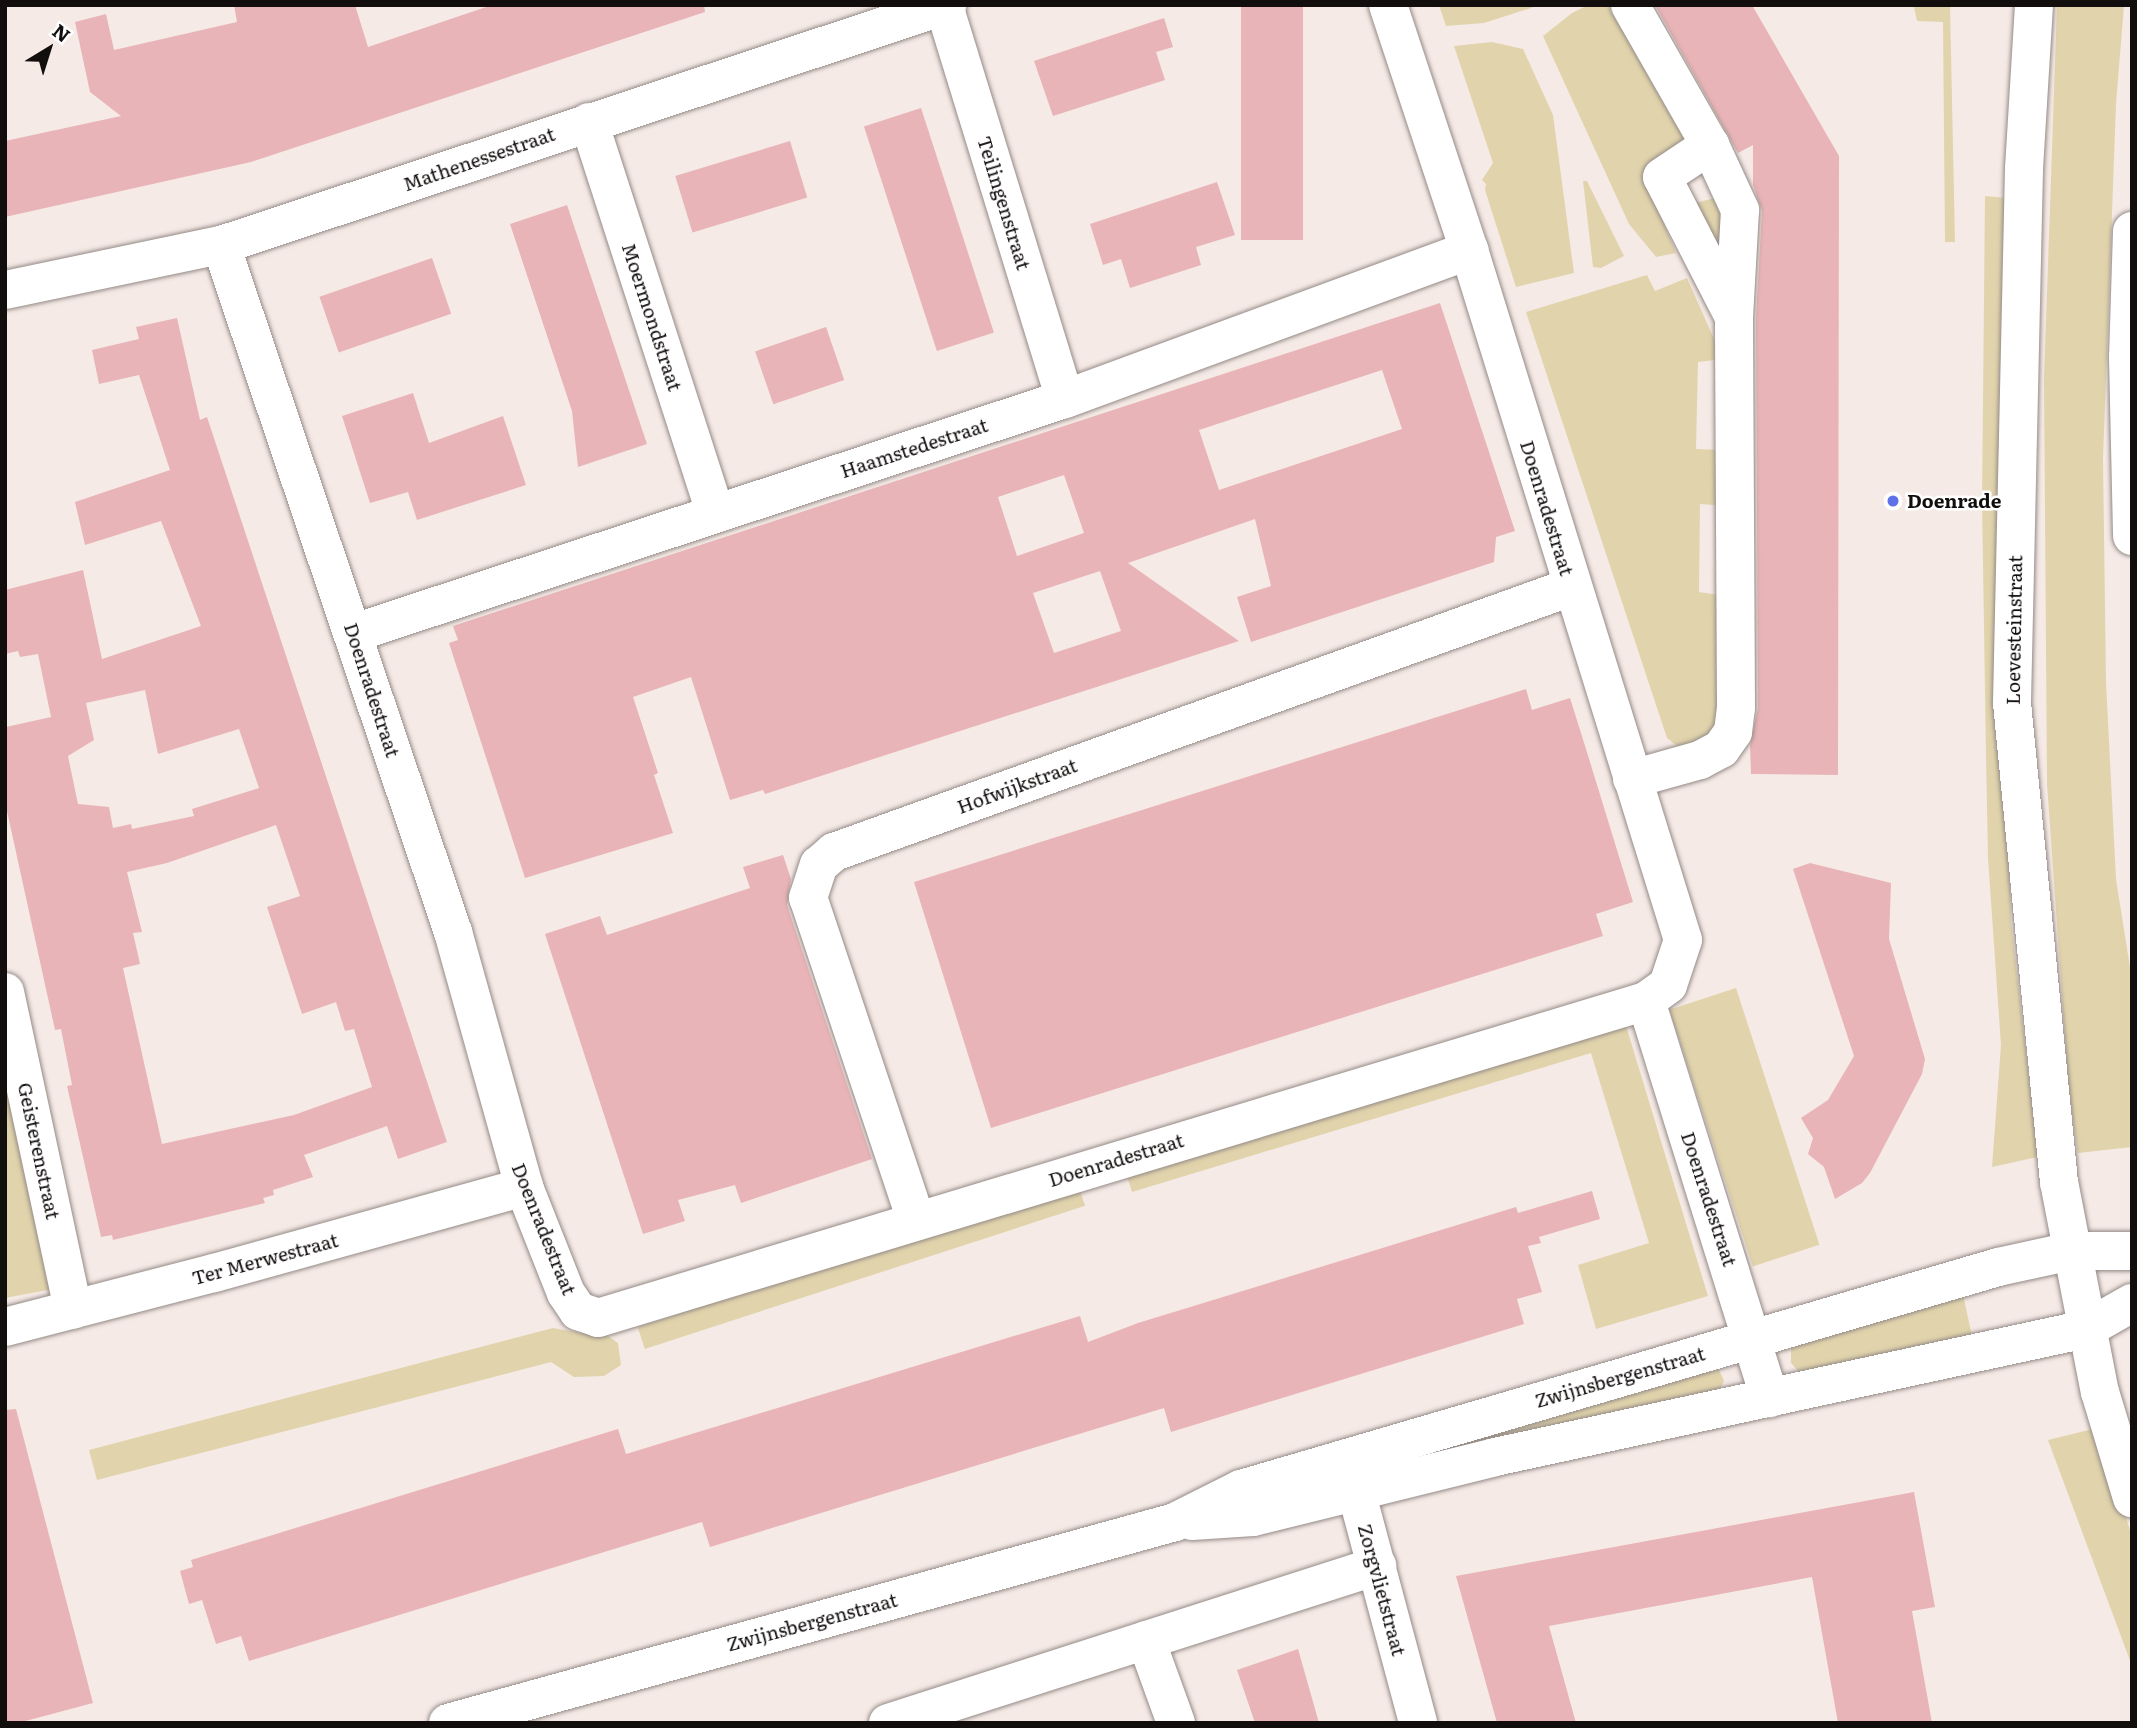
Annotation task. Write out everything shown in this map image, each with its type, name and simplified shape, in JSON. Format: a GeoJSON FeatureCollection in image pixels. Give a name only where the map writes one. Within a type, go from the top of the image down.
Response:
{"type":"FeatureCollection","features":[{"type":"Feature","properties":{"kind":"street","name":"Doenradestraat"},"geometry":{"type":"LineString","coordinates":[[221,245],[453,932],[524,1187],[566,1293],[578,1311],[598,1318],[1646,1001],[1668,985],[1683,940],[1571,587],[1469,250],[1388,5]]}},
{"type":"Feature","properties":{"kind":"street"},"geometry":{"type":"LineString","coordinates":[[1630,5],[1710,145],[1740,210],[1734,317],[1736,708],[1733,732],[1721,749],[1700,760],[1632,779]]}},
{"type":"Feature","properties":{"kind":"street","name":"Loevesteinstraat"},"geometry":{"type":"LineString","coordinates":[[2034,5],[2024,169],[2012,703],[2059,1182],[2100,1392],[2132,1498]]}},
{"type":"Feature","properties":{"kind":"street","name":"Mathenessestraat"},"geometry":{"type":"LineString","coordinates":[[5,290],[221,245],[945,6]]}},
{"type":"Feature","properties":{"kind":"street","name":"Teilingenstraat"},"geometry":{"type":"LineString","coordinates":[[945,6],[1065,399]]}},
{"type":"Feature","properties":{"kind":"street","name":"Moermondstraat"},"geometry":{"type":"LineString","coordinates":[[589,122],[715,512]]}},
{"type":"Feature","properties":{"kind":"street"},"geometry":{"type":"LineString","coordinates":[[1710,145],[1662,177],[1734,317]]}},
{"type":"Feature","properties":{"kind":"street"},"geometry":{"type":"LineString","coordinates":[[2132,231],[2128,357],[2132,536]]}},
{"type":"Feature","properties":{"kind":"street","name":"Haamstedestraat"},"geometry":{"type":"LineString","coordinates":[[354,633],[1065,399],[1469,250]]}},
{"type":"Feature","properties":{"kind":"street","name":"Hofwijkstraat"},"geometry":{"type":"LineString","coordinates":[[915,1220],[808,898],[819,865],[834,852],[1571,587]]}},
{"type":"Feature","properties":{"kind":"street","name":"Geisterenstraat"},"geometry":{"type":"LineString","coordinates":[[5,992],[73,1310]]}},
{"type":"Feature","properties":{"kind":"street","name":"Doenradestraat"},"geometry":{"type":"LineString","coordinates":[[1646,1001],[1770,1398]]}},
{"type":"Feature","properties":{"kind":"street","name":"Ter Merwestraat"},"geometry":{"type":"LineString","coordinates":[[5,1327],[524,1187]]}},
{"type":"Feature","properties":{"kind":"street"},"geometry":{"type":"LineString","coordinates":[[2071,1251],[2132,1251]]}},
{"type":"Feature","properties":{"kind":"street","name":"Zwijnsbergenstraat"},"geometry":{"type":"LineString","coordinates":[[1351,1475],[1752,1338],[1998,1267],[2071,1251]]}},
{"type":"Feature","properties":{"kind":"street"},"geometry":{"type":"LineString","coordinates":[[2086,1329],[2132,1303]]}},
{"type":"Feature","properties":{"kind":"street","name":"Zwijnsbergenstraat"},"geometry":{"type":"LineString","coordinates":[[448,1723],[1175,1522],[1241,1489],[1495,1457],[2086,1329]]}},
{"type":"Feature","properties":{"kind":"street","name":"Zorgvlietstraat"},"geometry":{"type":"LineString","coordinates":[[1351,1475],[1419,1723]]}},
{"type":"Feature","properties":{"kind":"street"},"geometry":{"type":"LineString","coordinates":[[888,1723],[1377,1566]]}},
{"type":"Feature","properties":{"kind":"street"},"geometry":{"type":"LineString","coordinates":[[1146,1640],[1176,1723]]}},
{"type":"Feature","properties":{"kind":"shaded area"},"geometry":{"type":"Polygon","coordinates":[[[1439,5],[1540,5],[1484,23],[1446,26],[1439,5]]]}},
{"type":"Feature","properties":{"kind":"shaded area"},"geometry":{"type":"Polygon","coordinates":[[[1588,5],[1608,5],[1620,27],[1631,22],[1698,139],[1655,203],[1676,253],[1656,257],[1629,224],[1543,36],[1572,13],[1588,5]]]}},
{"type":"Feature","properties":{"kind":"shaded area"},"geometry":{"type":"Polygon","coordinates":[[[1950,5],[1955,242],[1945,242],[1943,22],[1917,21],[1914,7],[1950,5]]]}},
{"type":"Feature","properties":{"kind":"shaded area"},"geometry":{"type":"Polygon","coordinates":[[[2057,5],[2124,5],[2116,104],[2103,459],[2106,682],[2116,879],[2132,980],[2132,1147],[2078,1153],[2069,1093],[2047,784],[2044,379],[2057,5]]]}},
{"type":"Feature","properties":{"kind":"shaded area"},"geometry":{"type":"Polygon","coordinates":[[[1492,42],[1523,49],[1553,115],[1574,273],[1516,287],[1485,190],[1486,184],[1482,180],[1493,163],[1454,46],[1492,42]]]}},
{"type":"Feature","properties":{"kind":"shaded area"},"geometry":{"type":"Polygon","coordinates":[[[1583,181],[1587,181],[1624,256],[1601,268],[1593,267],[1583,181]]]}},
{"type":"Feature","properties":{"kind":"shaded area"},"geometry":{"type":"Polygon","coordinates":[[[1985,196],[2006,198],[2002,652],[2011,922],[2038,1157],[1992,1167],[2001,1045],[1988,858],[1986,755],[1982,502],[1985,196]]]}},
{"type":"Feature","properties":{"kind":"shaded area"},"geometry":{"type":"Polygon","coordinates":[[[1719,197],[1729,236],[1702,242],[1693,204],[1719,197]]]}},
{"type":"Feature","properties":{"kind":"shaded area"},"geometry":{"type":"Polygon","coordinates":[[[1647,275],[1655,291],[1687,278],[1723,359],[1698,362],[1696,449],[1723,450],[1726,506],[1700,504],[1699,592],[1725,596],[1726,725],[1682,750],[1667,738],[1526,312],[1647,275]]]}},
{"type":"Feature","properties":{"kind":"shaded area"},"geometry":{"type":"Polygon","coordinates":[[[1736,988],[1819,1245],[1753,1266],[1669,1010],[1736,988]]]}},
{"type":"Feature","properties":{"kind":"shaded area"},"geometry":{"type":"Polygon","coordinates":[[[1624,1019],[1708,1296],[1596,1329],[1578,1265],[1649,1243],[1591,1053],[1132,1192],[1125,1170],[1624,1019]]]}},
{"type":"Feature","properties":{"kind":"shaded area"},"geometry":{"type":"Polygon","coordinates":[[[5,1069],[53,1289],[5,1298],[5,1069]]]}},
{"type":"Feature","properties":{"kind":"shaded area"},"geometry":{"type":"Polygon","coordinates":[[[1078,1184],[1085,1206],[645,1349],[638,1327],[1078,1184]]]}},
{"type":"Feature","properties":{"kind":"shaded area"},"geometry":{"type":"Polygon","coordinates":[[[1962,1290],[1972,1336],[1799,1372],[1791,1363],[1791,1346],[1962,1290]]]}},
{"type":"Feature","properties":{"kind":"shaded area"},"geometry":{"type":"Polygon","coordinates":[[[553,1328],[580,1333],[602,1332],[618,1343],[621,1365],[604,1376],[574,1377],[551,1362],[97,1480],[89,1450],[553,1328]]]}},
{"type":"Feature","properties":{"kind":"shaded area"},"geometry":{"type":"Polygon","coordinates":[[[1707,1363],[1719,1370],[1724,1381],[1719,1391],[1445,1457],[1439,1440],[1707,1363]]]}},
{"type":"Feature","properties":{"kind":"shaded area"},"geometry":{"type":"Polygon","coordinates":[[[2101,1427],[2132,1538],[2132,1666],[2048,1440],[2101,1427]]]}},
{"type":"Feature","properties":{"kind":"building"},"geometry":{"type":"Polygon","coordinates":[[[234,5],[355,5],[368,47],[492,5],[704,5],[705,12],[251,162],[5,217],[5,141],[121,116],[90,92],[75,22],[106,14],[114,50],[237,22],[234,5]]]}},
{"type":"Feature","properties":{"kind":"building"},"geometry":{"type":"Polygon","coordinates":[[[1241,5],[1303,5],[1303,240],[1241,240],[1241,5]]]}},
{"type":"Feature","properties":{"kind":"building"},"geometry":{"type":"Polygon","coordinates":[[[1655,5],[1752,5],[1839,156],[1838,775],[1751,774],[1750,745],[1758,708],[1756,318],[1762,211],[1753,185],[1753,145],[1738,153],[1655,5]]]}},
{"type":"Feature","properties":{"kind":"building"},"geometry":{"type":"Polygon","coordinates":[[[1164,18],[1173,47],[1156,52],[1165,80],[1053,116],[1034,61],[1164,18]]]}},
{"type":"Feature","properties":{"kind":"building"},"geometry":{"type":"Polygon","coordinates":[[[921,108],[994,332],[937,351],[864,127],[921,108]]]}},
{"type":"Feature","properties":{"kind":"building"},"geometry":{"type":"Polygon","coordinates":[[[790,141],[807,197],[692,233],[675,176],[790,141]]]}},
{"type":"Feature","properties":{"kind":"building"},"geometry":{"type":"Polygon","coordinates":[[[1217,182],[1235,235],[1196,247],[1201,265],[1130,288],[1121,259],[1103,265],[1090,224],[1217,182]]]}},
{"type":"Feature","properties":{"kind":"building"},"geometry":{"type":"Polygon","coordinates":[[[567,205],[647,444],[578,467],[572,411],[510,224],[567,205]]]}},
{"type":"Feature","properties":{"kind":"building"},"geometry":{"type":"Polygon","coordinates":[[[432,258],[451,314],[339,353],[319,297],[432,258]]]}},
{"type":"Feature","properties":{"kind":"building"},"geometry":{"type":"Polygon","coordinates":[[[1440,303],[1515,531],[1496,537],[1494,562],[1251,642],[1237,597],[1271,586],[1255,519],[1128,563],[1239,641],[765,794],[763,790],[730,800],[691,677],[633,697],[658,773],[654,775],[673,833],[525,878],[449,643],[458,640],[453,626],[1440,303]],[[1382,370],[1199,430],[1219,490],[1402,429],[1382,370]],[[1064,475],[998,497],[1017,556],[1084,533],[1064,475]],[[1100,571],[1033,593],[1054,653],[1121,631],[1100,571]]]}},
{"type":"Feature","properties":{"kind":"building"},"geometry":{"type":"Polygon","coordinates":[[[177,318],[200,420],[207,417],[447,1142],[398,1159],[387,1126],[304,1155],[313,1177],[273,1190],[274,1195],[263,1198],[265,1203],[113,1240],[112,1235],[101,1237],[67,1086],[72,1085],[61,1029],[55,1030],[5,802],[6,727],[51,717],[38,654],[20,657],[18,651],[5,654],[5,590],[83,570],[102,659],[201,626],[161,521],[85,545],[75,502],[170,470],[139,375],[99,384],[92,350],[139,339],[136,327],[177,318]],[[145,690],[86,703],[94,740],[68,756],[78,804],[109,807],[113,828],[131,824],[132,829],[194,816],[192,809],[259,788],[239,729],[158,754],[145,690]],[[276,825],[167,863],[127,872],[142,932],[133,933],[140,964],[123,968],[162,1144],[294,1115],[372,1087],[354,1029],[345,1031],[336,1002],[302,1014],[267,907],[300,896],[276,825]]]}},
{"type":"Feature","properties":{"kind":"building"},"geometry":{"type":"Polygon","coordinates":[[[826,327],[844,380],[773,404],[755,351],[826,327]]]}},
{"type":"Feature","properties":{"kind":"building"},"geometry":{"type":"Polygon","coordinates":[[[413,393],[429,443],[503,416],[526,485],[417,520],[408,492],[370,503],[342,416],[413,393]]]}},
{"type":"Feature","properties":{"kind":"building"},"geometry":{"type":"Polygon","coordinates":[[[1526,689],[1532,710],[1570,698],[1586,749],[1633,902],[1596,914],[1603,936],[991,1128],[914,882],[1526,689]]]}},
{"type":"Feature","properties":{"kind":"building"},"geometry":{"type":"Polygon","coordinates":[[[783,855],[791,879],[787,905],[872,1159],[741,1203],[735,1185],[678,1200],[685,1221],[643,1234],[545,934],[600,916],[607,935],[750,888],[743,867],[783,855]]]}},
{"type":"Feature","properties":{"kind":"building"},"geometry":{"type":"Polygon","coordinates":[[[1810,863],[1891,883],[1889,939],[1925,1059],[1922,1074],[1870,1173],[1862,1183],[1835,1199],[1824,1167],[1808,1154],[1813,1138],[1801,1118],[1828,1100],[1854,1056],[1793,869],[1810,863]]]}},
{"type":"Feature","properties":{"kind":"building"},"geometry":{"type":"Polygon","coordinates":[[[1592,1191],[1600,1219],[1539,1237],[1541,1243],[1528,1246],[1542,1292],[1517,1299],[1524,1324],[1171,1432],[1164,1408],[710,1547],[702,1522],[249,1661],[241,1636],[216,1644],[202,1600],[189,1604],[180,1571],[193,1567],[191,1560],[618,1429],[626,1454],[1080,1316],[1088,1342],[1138,1323],[1516,1207],[1518,1213],[1592,1191]]]}},
{"type":"Feature","properties":{"kind":"building"},"geometry":{"type":"Polygon","coordinates":[[[16,1409],[93,1703],[18,1723],[5,1723],[5,1410],[16,1409]]]}},
{"type":"Feature","properties":{"kind":"building"},"geometry":{"type":"Polygon","coordinates":[[[1914,1492],[1935,1607],[1912,1611],[1932,1723],[1838,1723],[1812,1577],[1549,1626],[1576,1723],[1497,1723],[1456,1576],[1914,1492]]]}},
{"type":"Feature","properties":{"kind":"building"},"geometry":{"type":"Polygon","coordinates":[[[1298,1649],[1319,1723],[1255,1723],[1237,1670],[1298,1649]]]}},
{"type":"Feature","properties":{"kind":"place","name":"Doenrade"},"geometry":{"type":"Point","coordinates":[1893,501]}}]}
